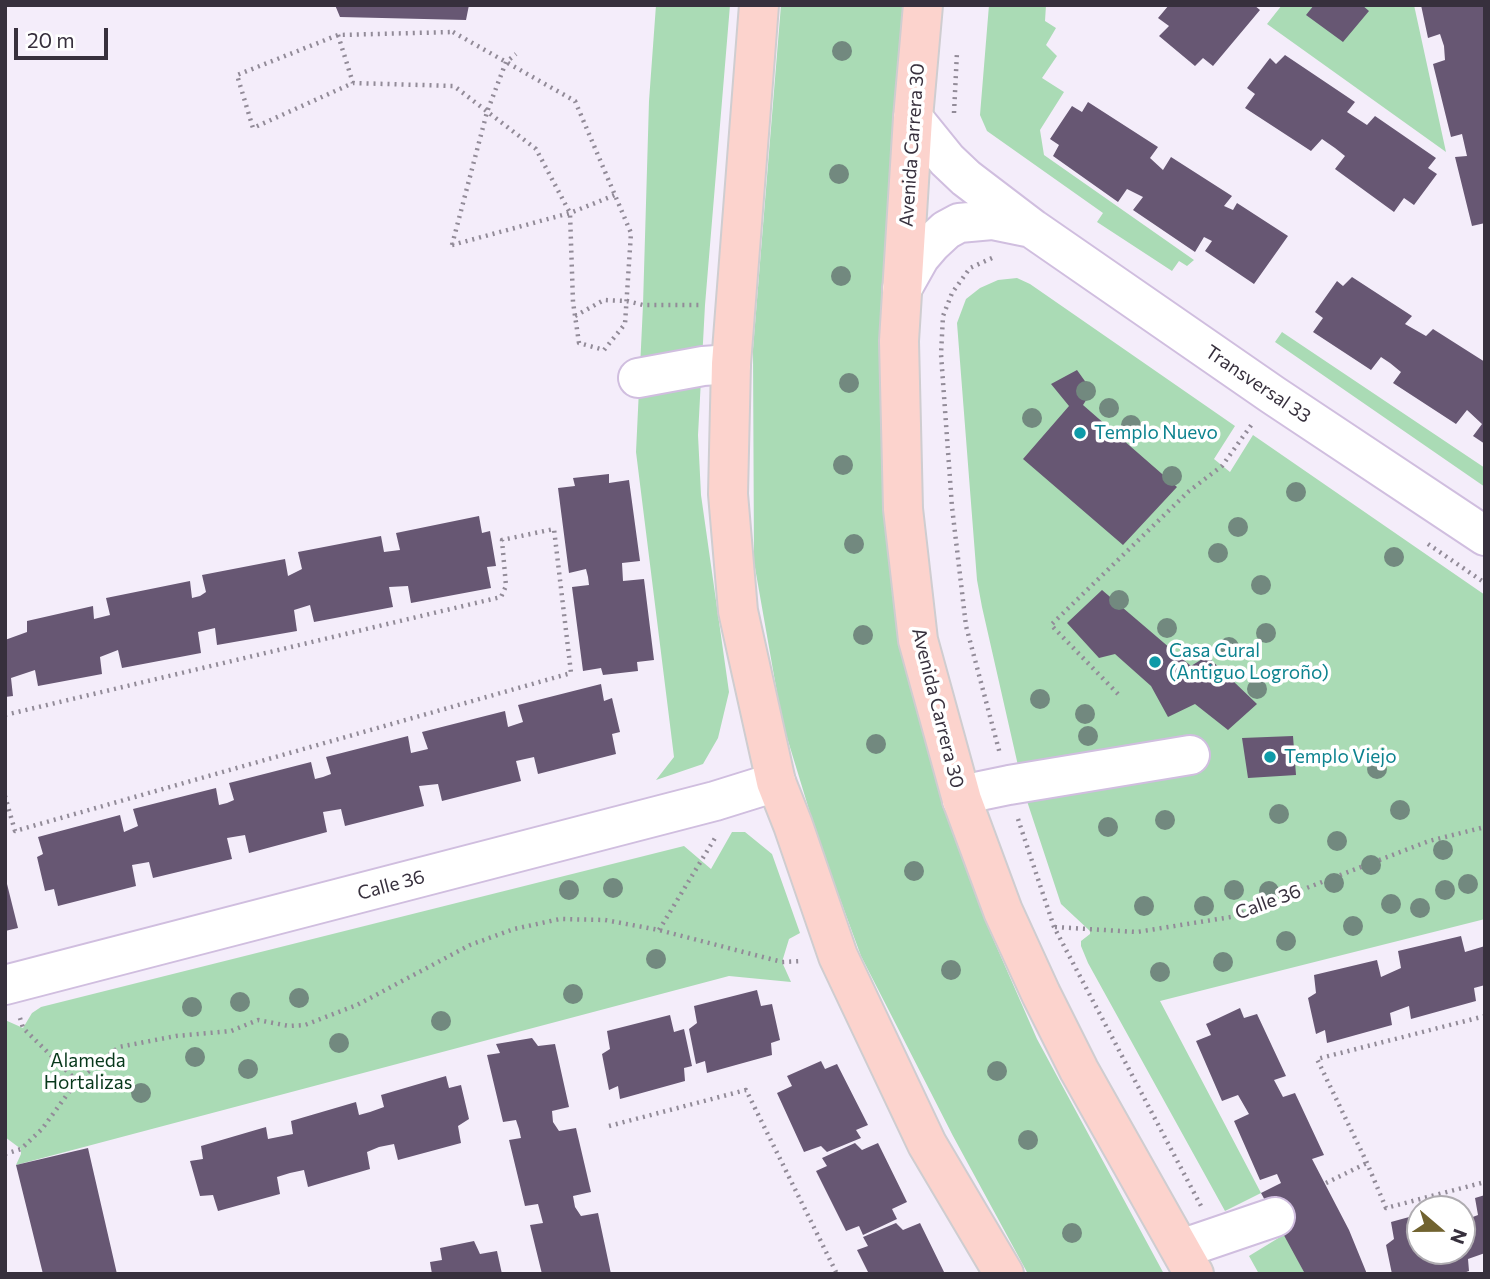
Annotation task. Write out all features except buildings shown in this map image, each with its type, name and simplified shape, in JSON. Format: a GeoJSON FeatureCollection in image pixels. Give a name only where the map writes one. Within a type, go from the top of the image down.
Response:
{"type":"FeatureCollection","features":[{"type":"Feature","properties":{"kind":"main road"},"geometry":{"type":"LineString","coordinates":[[759,5],[731,364],[728,494],[738,611],[776,782],[838,956],[927,1144],[1004,1274]]}},
{"type":"Feature","properties":{"kind":"main road","name":"Avenida Carrera 30"},"geometry":{"type":"LineString","coordinates":[[923,5],[899,341],[903,509],[918,640],[962,800],[1003,911],[1079,1070],[1187,1261]]}},
{"type":"Feature","properties":{"kind":"street","name":"Transversal 33"},"geometry":{"type":"LineString","coordinates":[[913,118],[947,160],[966,178],[1033,229],[1273,395],[1485,536]]}},
{"type":"Feature","properties":{"kind":"street","name":"Transversal 33"},"geometry":{"type":"LineString","coordinates":[[902,289],[920,257],[932,243],[946,230],[959,223],[992,220],[1033,229]]}},
{"type":"Feature","properties":{"kind":"street"},"geometry":{"type":"LineString","coordinates":[[638,378],[703,366],[731,364]]}},
{"type":"Feature","properties":{"kind":"street"},"geometry":{"type":"LineString","coordinates":[[962,800],[980,791],[1009,785],[1190,755]]}},
{"type":"Feature","properties":{"kind":"street","name":"Calle 36"},"geometry":{"type":"LineString","coordinates":[[9,984],[715,801],[776,782]]}},
{"type":"Feature","properties":{"kind":"street"},"geometry":{"type":"LineString","coordinates":[[1187,1261],[1217,1236],[1275,1217]]}},
{"type":"Feature","properties":{"kind":"path"},"geometry":{"type":"LineString","coordinates":[[453,32],[506,62],[575,101],[631,233],[625,324],[604,350],[579,343],[575,316],[570,213],[536,149],[454,86],[353,83],[253,128],[237,75],[338,35],[453,32]]}},
{"type":"Feature","properties":{"kind":"path"},"geometry":{"type":"LineString","coordinates":[[338,35],[353,83]]}},
{"type":"Feature","properties":{"kind":"path"},"geometry":{"type":"LineString","coordinates":[[957,46],[954,114],[958,125]]}},
{"type":"Feature","properties":{"kind":"path"},"geometry":{"type":"LineString","coordinates":[[516,54],[506,62],[487,112],[452,245],[570,213],[615,195]]}},
{"type":"Feature","properties":{"kind":"path"},"geometry":{"type":"LineString","coordinates":[[1000,258],[990,258],[970,268],[952,293],[943,316],[941,354],[952,507],[966,626],[1009,785],[1054,927],[1217,1236]]}},
{"type":"Feature","properties":{"kind":"path"},"geometry":{"type":"LineString","coordinates":[[575,316],[604,300],[643,305],[705,305],[736,301]]}},
{"type":"Feature","properties":{"kind":"path"},"geometry":{"type":"LineString","coordinates":[[1118,694],[1051,625],[1189,491],[1222,466],[1273,395]]}},
{"type":"Feature","properties":{"kind":"path"},"geometry":{"type":"LineString","coordinates":[[5,715],[501,597],[506,586],[502,540],[554,529],[571,673],[15,831],[5,796]]}},
{"type":"Feature","properties":{"kind":"path"},"geometry":{"type":"LineString","coordinates":[[659,930],[717,835],[720,820],[715,801]]}},
{"type":"Feature","properties":{"kind":"path","name":"Calle 36"},"geometry":{"type":"LineString","coordinates":[[1054,927],[1137,932],[1231,917],[1429,841],[1485,828]]}},
{"type":"Feature","properties":{"kind":"path"},"geometry":{"type":"LineString","coordinates":[[5,1154],[21,1149],[42,1129],[77,1081],[119,1047],[176,1036],[231,1031],[258,1020],[289,1026],[306,1025],[357,1005],[470,945],[514,929],[560,919],[605,920],[659,930],[782,962],[838,956]]}},
{"type":"Feature","properties":{"kind":"path"},"geometry":{"type":"LineString","coordinates":[[1044,933],[1054,927]]}},
{"type":"Feature","properties":{"kind":"path"},"geometry":{"type":"LineString","coordinates":[[9,984],[23,1028],[77,1081]]}},
{"type":"Feature","properties":{"kind":"path"},"geometry":{"type":"LineString","coordinates":[[1485,1016],[1317,1059],[1386,1208],[1485,1182]]}},
{"type":"Feature","properties":{"kind":"path"},"geometry":{"type":"LineString","coordinates":[[609,1126],[746,1090],[837,1274]]}},
{"type":"Feature","properties":{"kind":"path"},"geometry":{"type":"LineString","coordinates":[[1325,1183],[1367,1163]]}},
{"type":"Feature","properties":{"kind":"green space"},"geometry":{"type":"Polygon","coordinates":[[[656,5],[730,5],[705,305],[698,435],[701,495],[729,692],[718,738],[703,764],[656,780],[674,757],[636,452],[649,101],[656,5]]]}},
{"type":"Feature","properties":{"kind":"green space"},"geometry":{"type":"Polygon","coordinates":[[[781,5],[907,5],[885,346],[944,805],[991,934],[1037,1039],[1164,1274],[1028,1274],[953,1136],[861,956],[818,839],[782,721],[754,562],[753,349],[781,5]]]}},
{"type":"Feature","properties":{"kind":"green space"},"geometry":{"type":"Polygon","coordinates":[[[989,5],[1046,5],[1045,21],[1056,28],[1046,45],[1057,56],[1042,78],[1064,92],[1040,130],[1044,155],[1194,260],[1187,266],[1179,261],[1172,271],[1097,222],[1103,213],[987,131],[980,115],[989,5]]]}},
{"type":"Feature","properties":{"kind":"green space"},"geometry":{"type":"Polygon","coordinates":[[[1282,5],[1414,5],[1446,152],[1267,24],[1282,5]]]}},
{"type":"Feature","properties":{"kind":"green space"},"geometry":{"type":"Polygon","coordinates":[[[1017,278],[1030,284],[1235,426],[1214,459],[1230,472],[1253,435],[1485,595],[1485,919],[1160,1001],[1261,1193],[1225,1211],[1088,963],[1081,941],[1090,931],[1061,904],[1024,792],[982,607],[977,580],[957,323],[966,299],[980,288],[998,280],[1017,278]]]}},
{"type":"Feature","properties":{"kind":"green space"},"geometry":{"type":"Polygon","coordinates":[[[1282,332],[1485,468],[1485,487],[1275,342],[1282,332]]]}},
{"type":"Feature","properties":{"kind":"green space","name":"Alameda Hortalizas"},"geometry":{"type":"Polygon","coordinates":[[[732,832],[745,832],[772,854],[800,933],[789,939],[782,962],[791,982],[729,976],[16,1165],[21,1149],[5,1137],[5,1020],[23,1028],[32,1013],[41,1007],[684,846],[711,869],[732,832]]]}},
{"type":"Feature","properties":{"kind":"green space"},"geometry":{"type":"Polygon","coordinates":[[[1285,1234],[1305,1274],[1259,1274],[1249,1256],[1285,1234]]]}},
{"type":"Feature","properties":{"kind":"place","name":"Templo Nuevo"},"geometry":{"type":"Point","coordinates":[1080,433]}},
{"type":"Feature","properties":{"kind":"place","name":"Casa Cural (Antiguo Logroño)"},"geometry":{"type":"Point","coordinates":[1155,662]}},
{"type":"Feature","properties":{"kind":"place","name":"Templo Viejo"},"geometry":{"type":"Point","coordinates":[1270,757]}}]}
